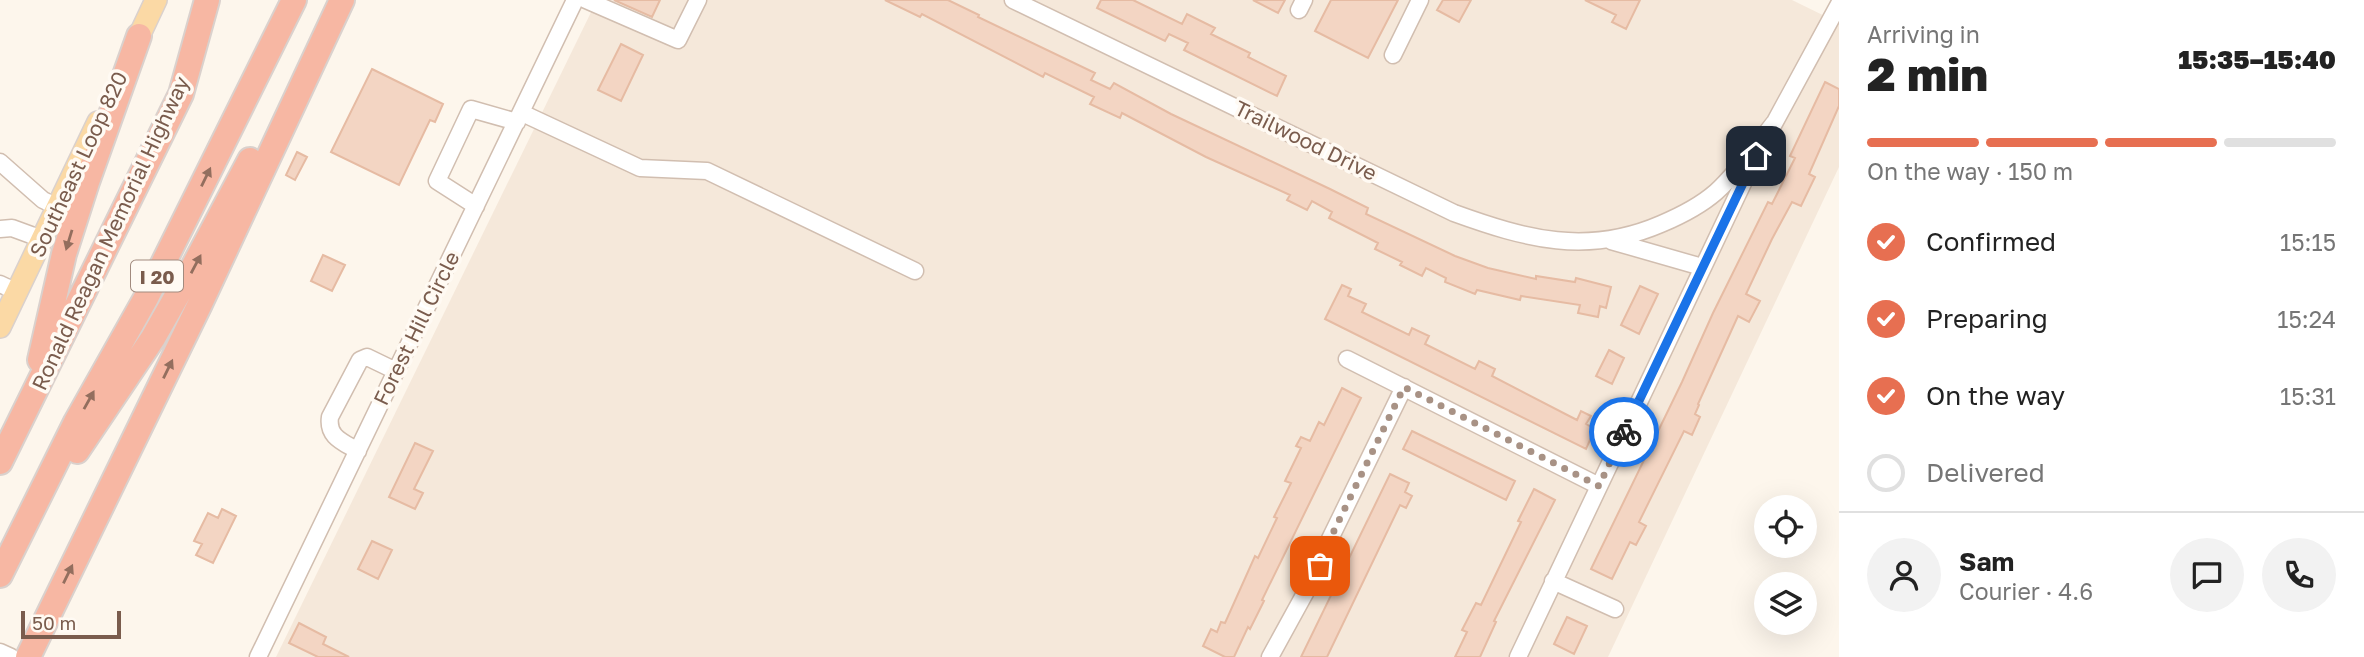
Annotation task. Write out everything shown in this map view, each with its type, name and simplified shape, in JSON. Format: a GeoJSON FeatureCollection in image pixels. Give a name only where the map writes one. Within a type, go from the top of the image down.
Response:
{"type":"FeatureCollection","features":[{"type":"Feature","properties":{"kind":"highway","name":"Ronald Reagan Memorial Highway"},"geometry":{"type":"LineString","coordinates":[[0,462],[181,94],[208,0]]}},
{"type":"Feature","properties":{"kind":"highway","name":"I 20"},"geometry":{"type":"LineString","coordinates":[[0,575],[76,422],[147,296],[294,0]]}},
{"type":"Feature","properties":{"kind":"highway"},"geometry":{"type":"LineString","coordinates":[[13,548],[153,338],[179,294],[245,171],[327,0]]}},
{"type":"Feature","properties":{"kind":"highway"},"geometry":{"type":"LineString","coordinates":[[27,657],[200,306],[342,0]]}},
{"type":"Feature","properties":{"kind":"highway"},"geometry":{"type":"LineString","coordinates":[[31,400],[64,254],[139,36]]}},
{"type":"Feature","properties":{"kind":"main road","name":"Southeast Loop 820"},"geometry":{"type":"LineString","coordinates":[[0,327],[8,288],[42,239],[156,0]]}},
{"type":"Feature","properties":{"kind":"street","name":"Forest Hill Circle"},"geometry":{"type":"LineString","coordinates":[[258,657],[575,0]]}},
{"type":"Feature","properties":{"kind":"street"},"geometry":{"type":"LineString","coordinates":[[586,0],[678,40],[698,0]]}},
{"type":"Feature","properties":{"kind":"street","name":"Trailwood Drive"},"geometry":{"type":"LineString","coordinates":[[1013,0],[1454,213],[1492,227],[1557,241],[1609,241],[1650,229],[1693,208],[1735,171],[1774,122]]}},
{"type":"Feature","properties":{"kind":"street"},"geometry":{"type":"LineString","coordinates":[[1393,55],[1420,0]]}},
{"type":"Feature","properties":{"kind":"street"},"geometry":{"type":"LineString","coordinates":[[1518,657],[1747,173],[1839,4]]}},
{"type":"Feature","properties":{"kind":"street"},"geometry":{"type":"LineString","coordinates":[[476,206],[437,181],[471,109],[520,118],[639,168],[707,170],[915,271]]}},
{"type":"Feature","properties":{"kind":"street"},"geometry":{"type":"LineString","coordinates":[[0,162],[43,200],[58,207]]}},
{"type":"Feature","properties":{"kind":"street"},"geometry":{"type":"LineString","coordinates":[[0,229],[12,228],[42,239]]}},
{"type":"Feature","properties":{"kind":"street","name":"Trailwood Drive"},"geometry":{"type":"LineString","coordinates":[[1609,241],[1702,267]]}},
{"type":"Feature","properties":{"kind":"street"},"geometry":{"type":"LineString","coordinates":[[358,451],[334,436],[329,427],[330,417],[360,360],[367,357],[396,371]]}},
{"type":"Feature","properties":{"kind":"street"},"geometry":{"type":"LineString","coordinates":[[1347,359],[1599,486]]}},
{"type":"Feature","properties":{"kind":"street"},"geometry":{"type":"LineString","coordinates":[[1270,657],[1320,566],[1329,541],[1404,387]]}},
{"type":"Feature","properties":{"kind":"street"},"geometry":{"type":"LineString","coordinates":[[1553,581],[1615,609]]}},
{"type":"Feature","properties":{"kind":"street"},"geometry":{"type":"LineString","coordinates":[[0,652],[11,657]]}},
{"type":"Feature","properties":{"kind":"shaded area"},"geometry":{"type":"Polygon","coordinates":[[[597,0],[1792,0],[1839,23],[1839,167],[1608,657],[276,657],[597,0]]]}},
{"type":"Feature","properties":{"kind":"building"},"geometry":{"type":"Polygon","coordinates":[[[614,0],[660,0],[652,17],[614,0]]]}},
{"type":"Feature","properties":{"kind":"building"},"geometry":{"type":"Polygon","coordinates":[[[885,0],[948,0],[1095,73],[1091,80],[1110,89],[1114,83],[1171,114],[1368,208],[1366,214],[1455,256],[1488,268],[1536,279],[1536,276],[1575,282],[1576,278],[1611,287],[1606,308],[1600,306],[1598,317],[1578,313],[1580,305],[1521,296],[1520,300],[1477,290],[1475,294],[1445,282],[1446,278],[1426,268],[1422,276],[1400,265],[1402,262],[1375,249],[1378,243],[1329,218],[1332,212],[1312,201],[1307,210],[1287,200],[1290,195],[1206,157],[1122,113],[1120,118],[1090,104],[1094,97],[1045,73],[1043,77],[922,14],[920,17],[885,0]]]}},
{"type":"Feature","properties":{"kind":"building"},"geometry":{"type":"Polygon","coordinates":[[[1101,0],[1133,0],[1182,24],[1187,14],[1215,28],[1211,34],[1250,53],[1248,57],[1286,76],[1277,96],[1184,50],[1188,43],[1169,34],[1165,41],[1097,8],[1101,0]]]}},
{"type":"Feature","properties":{"kind":"building"},"geometry":{"type":"Polygon","coordinates":[[[1253,0],[1285,0],[1278,13],[1253,0]]]}},
{"type":"Feature","properties":{"kind":"building"},"geometry":{"type":"Polygon","coordinates":[[[1331,0],[1398,0],[1368,58],[1315,31],[1331,0]]]}},
{"type":"Feature","properties":{"kind":"building"},"geometry":{"type":"Polygon","coordinates":[[[1443,0],[1471,0],[1459,22],[1437,10],[1443,0]]]}},
{"type":"Feature","properties":{"kind":"building"},"geometry":{"type":"Polygon","coordinates":[[[1585,0],[1640,0],[1626,29],[1612,22],[1616,15],[1585,0]]]}},
{"type":"Feature","properties":{"kind":"building"},"geometry":{"type":"Polygon","coordinates":[[[621,44],[643,55],[621,101],[598,90],[621,44]]]}},
{"type":"Feature","properties":{"kind":"building"},"geometry":{"type":"Polygon","coordinates":[[[372,69],[443,104],[435,122],[430,120],[399,185],[331,152],[372,69]]]}},
{"type":"Feature","properties":{"kind":"building"},"geometry":{"type":"Polygon","coordinates":[[[1825,82],[1839,89],[1839,106],[1809,174],[1815,177],[1801,206],[1792,202],[1772,239],[1746,294],[1760,301],[1749,322],[1738,316],[1698,404],[1695,414],[1700,417],[1692,435],[1684,431],[1639,522],[1646,526],[1636,545],[1630,542],[1612,579],[1591,569],[1768,202],[1772,204],[1795,158],[1790,156],[1825,82]]]}},
{"type":"Feature","properties":{"kind":"building"},"geometry":{"type":"Polygon","coordinates":[[[297,152],[307,157],[295,180],[286,175],[297,152]]]}},
{"type":"Feature","properties":{"kind":"building"},"geometry":{"type":"Polygon","coordinates":[[[323,255],[345,265],[332,291],[311,281],[323,255]]]}},
{"type":"Feature","properties":{"kind":"building"},"geometry":{"type":"Polygon","coordinates":[[[1342,285],[1351,289],[1348,296],[1366,304],[1362,312],[1409,335],[1412,328],[1429,336],[1425,344],[1475,369],[1479,361],[1495,369],[1492,376],[1577,420],[1581,411],[1591,416],[1586,424],[1595,429],[1586,449],[1325,319],[1342,285]]]}},
{"type":"Feature","properties":{"kind":"building"},"geometry":{"type":"Polygon","coordinates":[[[1640,286],[1658,294],[1639,334],[1621,325],[1640,286]]]}},
{"type":"Feature","properties":{"kind":"building"},"geometry":{"type":"Polygon","coordinates":[[[1609,350],[1624,358],[1612,384],[1596,376],[1609,350]]]}},
{"type":"Feature","properties":{"kind":"building"},"geometry":{"type":"Polygon","coordinates":[[[1342,388],[1361,398],[1250,629],[1248,627],[1234,657],[1225,657],[1203,646],[1211,629],[1217,632],[1221,622],[1225,623],[1255,556],[1258,558],[1277,518],[1274,517],[1291,483],[1285,481],[1301,448],[1296,446],[1301,437],[1310,441],[1319,422],[1324,425],[1342,388]]]}},
{"type":"Feature","properties":{"kind":"building"},"geometry":{"type":"Polygon","coordinates":[[[1412,431],[1515,481],[1506,500],[1403,449],[1412,431]]]}},
{"type":"Feature","properties":{"kind":"building"},"geometry":{"type":"Polygon","coordinates":[[[415,443],[433,451],[414,489],[423,493],[415,509],[389,497],[415,443]]]}},
{"type":"Feature","properties":{"kind":"building"},"geometry":{"type":"Polygon","coordinates":[[[1390,474],[1409,483],[1405,492],[1412,496],[1406,508],[1400,505],[1327,657],[1301,657],[1390,474]]]}},
{"type":"Feature","properties":{"kind":"building"},"geometry":{"type":"Polygon","coordinates":[[[1534,489],[1555,500],[1494,621],[1496,622],[1480,657],[1455,657],[1467,632],[1462,630],[1476,603],[1481,605],[1534,489]]]}},
{"type":"Feature","properties":{"kind":"building"},"geometry":{"type":"Polygon","coordinates":[[[222,509],[236,516],[213,563],[196,555],[202,544],[194,541],[208,513],[218,518],[222,509]]]}},
{"type":"Feature","properties":{"kind":"building"},"geometry":{"type":"Polygon","coordinates":[[[372,541],[392,550],[378,579],[358,569],[372,541]]]}},
{"type":"Feature","properties":{"kind":"building"},"geometry":{"type":"Polygon","coordinates":[[[1567,617],[1587,626],[1574,654],[1554,644],[1567,617]]]}},
{"type":"Feature","properties":{"kind":"building"},"geometry":{"type":"Polygon","coordinates":[[[299,623],[326,637],[323,644],[349,657],[318,657],[289,643],[299,623]]]}},
{"type":"Feature","properties":{"kind":"way so far"},"geometry":{"type":"LineString","coordinates":[[1320,566],[1329,541],[1404,387],[1599,486],[1624,432]]}},
{"type":"Feature","properties":{"kind":"route"},"geometry":{"type":"LineString","coordinates":[[1624,432],[1756,156]]}}]}
